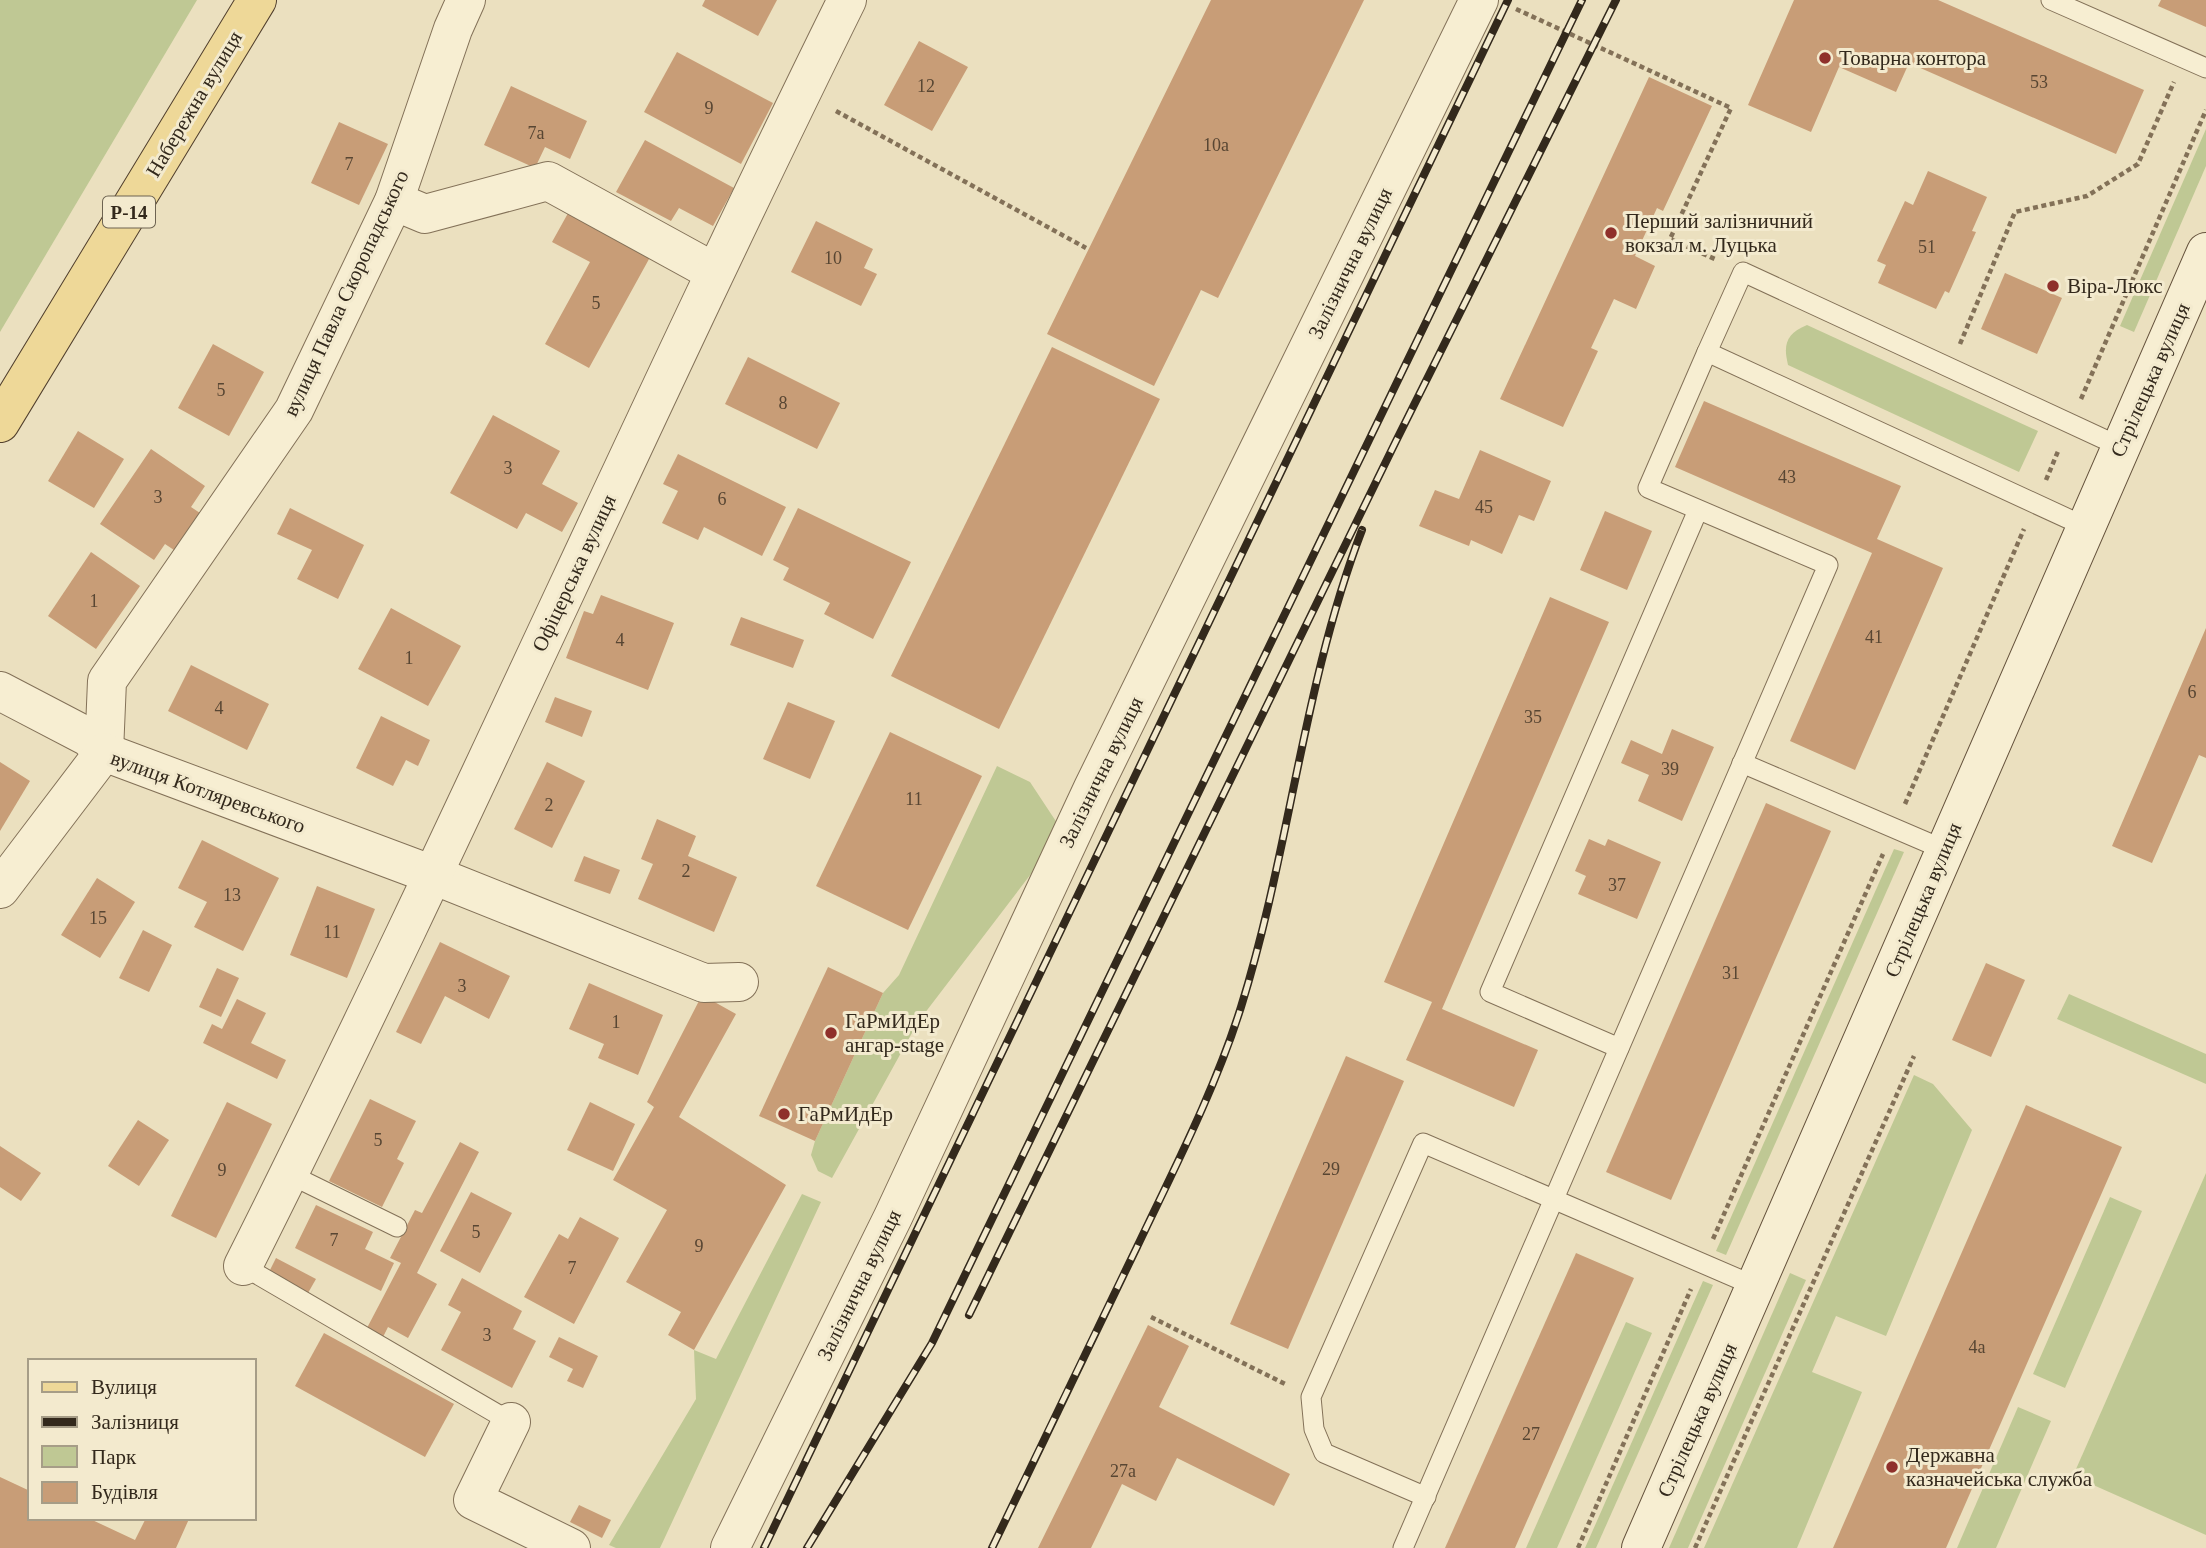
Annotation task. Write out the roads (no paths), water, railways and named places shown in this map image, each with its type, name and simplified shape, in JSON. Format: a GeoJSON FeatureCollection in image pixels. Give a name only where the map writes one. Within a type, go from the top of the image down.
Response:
{"type":"FeatureCollection","features":[{"type":"Feature","properties":{"kind":"main road","name":"Набережна вулиця"},"geometry":{"type":"LineString","coordinates":[[0,423],[257,0]]}},
{"type":"Feature","properties":{"kind":"street","name":"вулиця Павла Скоропадського"},"geometry":{"type":"LineString","coordinates":[[104,752],[107,681],[294,410],[394,201],[453,29],[466,0]]}},
{"type":"Feature","properties":{"kind":"street","name":"Офіцерська вулиця"},"geometry":{"type":"LineString","coordinates":[[433,875],[714,272],[847,0]]}},
{"type":"Feature","properties":{"kind":"street","name":"Залізнична вулиця"},"geometry":{"type":"LineString","coordinates":[[730,1548],[893,1217],[1093,788],[1492,2]]}},
{"type":"Feature","properties":{"kind":"street"},"geometry":{"type":"LineString","coordinates":[[394,201],[425,214],[548,181],[714,272]]}},
{"type":"Feature","properties":{"kind":"street","name":"Стрілецька вулиця"},"geometry":{"type":"LineString","coordinates":[[1641,1548],[2206,251]]}},
{"type":"Feature","properties":{"kind":"street"},"geometry":{"type":"LineString","coordinates":[[0,691],[88,737],[104,752]]}},
{"type":"Feature","properties":{"kind":"street","name":"вулиця Котляревського"},"geometry":{"type":"LineString","coordinates":[[0,889],[104,752],[433,875],[704,983],[739,982]]}},
{"type":"Feature","properties":{"kind":"street"},"geometry":{"type":"LineString","coordinates":[[243,1266],[433,875]]}},
{"type":"Feature","properties":{"kind":"street"},"geometry":{"type":"LineString","coordinates":[[510,1422],[473,1500],[571,1548]]}},
{"type":"Feature","properties":{"kind":"lane"},"geometry":{"type":"LineString","coordinates":[[2051,0],[2206,68]]}},
{"type":"Feature","properties":{"kind":"lane"},"geometry":{"type":"LineString","coordinates":[[1403,1548],[1828,565],[1648,488],[1743,272],[2121,447]]}},
{"type":"Feature","properties":{"kind":"lane"},"geometry":{"type":"LineString","coordinates":[[1707,352],[2086,527]]}},
{"type":"Feature","properties":{"kind":"lane"},"geometry":{"type":"LineString","coordinates":[[1619,1048],[1490,992],[1698,510]]}},
{"type":"Feature","properties":{"kind":"lane"},"geometry":{"type":"LineString","coordinates":[[1742,763],[1945,850]]}},
{"type":"Feature","properties":{"kind":"lane"},"geometry":{"type":"LineString","coordinates":[[1426,1497],[1324,1453],[1314,1429],[1311,1397],[1423,1143],[1755,1286]]}},
{"type":"Feature","properties":{"kind":"lane"},"geometry":{"type":"LineString","coordinates":[[289,1174],[397,1227]]}},
{"type":"Feature","properties":{"kind":"lane"},"geometry":{"type":"LineString","coordinates":[[243,1266],[510,1422]]}},
{"type":"Feature","properties":{"kind":"railway"},"geometry":{"type":"LineString","coordinates":[[764,1548],[1508,0]]}},
{"type":"Feature","properties":{"kind":"railway"},"geometry":{"type":"LineString","coordinates":[[807,1548],[932,1343],[1582,0]]}},
{"type":"Feature","properties":{"kind":"railway"},"geometry":{"type":"LineString","coordinates":[[969,1315],[1398,437],[1616,0]]}},
{"type":"Feature","properties":{"kind":"railway"},"geometry":{"type":"LineString","coordinates":[[992,1548],[1179,1159],[1231,1038],[1258,948],[1325,647],[1362,530]]}},
{"type":"Feature","properties":{"kind":"place","name":"Товарна контора"},"geometry":{"type":"Point","coordinates":[1825,58]}},
{"type":"Feature","properties":{"kind":"place","name":"Перший залізничний вокзал м. Луцька"},"geometry":{"type":"Point","coordinates":[1611,233]}},
{"type":"Feature","properties":{"kind":"place","name":"Віра-Люкс"},"geometry":{"type":"Point","coordinates":[2053,286]}},
{"type":"Feature","properties":{"kind":"place","name":"ГаРмИдЕр ангар-stage"},"geometry":{"type":"Point","coordinates":[831,1033]}},
{"type":"Feature","properties":{"kind":"place","name":"ГаРмИдЕр"},"geometry":{"type":"Point","coordinates":[784,1114]}},
{"type":"Feature","properties":{"kind":"place","name":"Державна казначейська служба"},"geometry":{"type":"Point","coordinates":[1892,1467]}}]}
